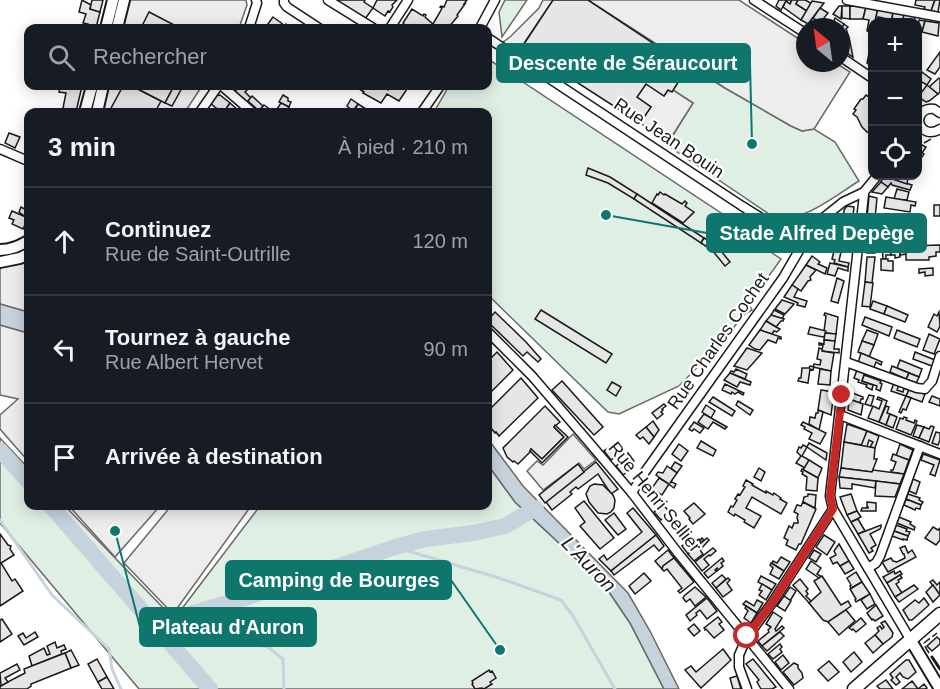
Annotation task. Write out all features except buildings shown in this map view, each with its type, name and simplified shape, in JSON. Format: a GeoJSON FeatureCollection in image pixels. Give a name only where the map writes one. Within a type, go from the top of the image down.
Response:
{"type":"FeatureCollection","features":[{"type":"Feature","properties":{"kind":"main road"},"geometry":{"type":"LineString","coordinates":[[107,24],[113,0]]}},
{"type":"Feature","properties":{"kind":"main road"},"geometry":{"type":"LineString","coordinates":[[118,24],[124,0]]}},
{"type":"Feature","properties":{"kind":"main road"},"geometry":{"type":"LineString","coordinates":[[87,108],[91,90]]}},
{"type":"Feature","properties":{"kind":"main road"},"geometry":{"type":"LineString","coordinates":[[98,108],[103,90]]}},
{"type":"Feature","properties":{"kind":"main road"},"geometry":{"type":"LineString","coordinates":[[0,250],[8,250],[24,243]]}},
{"type":"Feature","properties":{"kind":"main road"},"geometry":{"type":"LineString","coordinates":[[0,262],[24,256]]}},
{"type":"Feature","properties":{"kind":"main road"},"geometry":{"type":"LineString","coordinates":[[854,689],[940,614]]}},
{"type":"Feature","properties":{"kind":"main road"},"geometry":{"type":"LineString","coordinates":[[910,639],[939,689]]}},
{"type":"Feature","properties":{"kind":"street"},"geometry":{"type":"LineString","coordinates":[[250,24],[256,0]]}},
{"type":"Feature","properties":{"kind":"street"},"geometry":{"type":"LineString","coordinates":[[285,0],[286,7],[314,24]]}},
{"type":"Feature","properties":{"kind":"street"},"geometry":{"type":"LineString","coordinates":[[328,0],[367,24]]}},
{"type":"Feature","properties":{"kind":"street"},"geometry":{"type":"LineString","coordinates":[[393,24],[408,0]]}},
{"type":"Feature","properties":{"kind":"street"},"geometry":{"type":"LineString","coordinates":[[482,24],[495,0]]}},
{"type":"Feature","properties":{"kind":"street"},"geometry":{"type":"LineString","coordinates":[[754,0],[796,26]]}},
{"type":"Feature","properties":{"kind":"street"},"geometry":{"type":"LineString","coordinates":[[847,0],[940,16]]}},
{"type":"Feature","properties":{"kind":"street","name":"Rue Jean Bouin"},"geometry":{"type":"LineString","coordinates":[[492,41],[803,244]]}},
{"type":"Feature","properties":{"kind":"street"},"geometry":{"type":"LineString","coordinates":[[850,63],[868,75]]}},
{"type":"Feature","properties":{"kind":"street"},"geometry":{"type":"LineString","coordinates":[[203,108],[217,90]]}},
{"type":"Feature","properties":{"kind":"street"},"geometry":{"type":"LineString","coordinates":[[225,90],[247,108]]}},
{"type":"Feature","properties":{"kind":"street"},"geometry":{"type":"LineString","coordinates":[[425,108],[437,90]]}},
{"type":"Feature","properties":{"kind":"street"},"geometry":{"type":"LineString","coordinates":[[922,111],[940,111]]}},
{"type":"Feature","properties":{"kind":"street"},"geometry":{"type":"LineString","coordinates":[[922,129],[931,133],[940,129]]}},
{"type":"Feature","properties":{"kind":"street"},"geometry":{"type":"LineString","coordinates":[[0,149],[24,159]]}},
{"type":"Feature","properties":{"kind":"street"},"geometry":{"type":"LineString","coordinates":[[874,180],[864,192],[830,496],[833,509],[910,639]]}},
{"type":"Feature","properties":{"kind":"street","name":"Rue Charles Cochet"},"geometry":{"type":"LineString","coordinates":[[632,493],[783,278],[811,230],[843,202],[864,192]]}},
{"type":"Feature","properties":{"kind":"street","name":"Rue Henri Sellier"},"geometry":{"type":"LineString","coordinates":[[492,336],[532,376],[632,493],[789,689]]}},
{"type":"Feature","properties":{"kind":"street"},"geometry":{"type":"LineString","coordinates":[[846,362],[925,389],[932,381],[940,356]]}},
{"type":"Feature","properties":{"kind":"street"},"geometry":{"type":"LineString","coordinates":[[840,415],[940,454]]}},
{"type":"Feature","properties":{"kind":"street"},"geometry":{"type":"LineString","coordinates":[[868,568],[876,563],[880,556],[920,446]]}},
{"type":"Feature","properties":{"kind":"street"},"geometry":{"type":"LineString","coordinates":[[747,689],[739,667],[740,655],[747,636],[772,603],[833,509]]}},
{"type":"Feature","properties":{"kind":"green space"},"geometry":{"type":"Polygon","coordinates":[[[505,0],[527,0],[502,37],[499,12],[505,0]]]}},
{"type":"Feature","properties":{"kind":"green space"},"geometry":{"type":"Polygon","coordinates":[[[492,62],[774,248],[772,253],[781,259],[749,304],[752,310],[742,316],[727,337],[679,386],[619,414],[608,412],[492,299],[492,108],[436,108],[447,90],[492,90],[492,62]]]}},
{"type":"Feature","properties":{"kind":"green space"},"geometry":{"type":"Polygon","coordinates":[[[687,68],[696,70],[791,126],[802,131],[814,129],[835,142],[859,181],[806,213],[783,218],[772,216],[667,145],[693,103],[673,90],[687,68]]]}},
{"type":"Feature","properties":{"kind":"green space"},"geometry":{"type":"Polygon","coordinates":[[[0,438],[24,464],[24,510],[69,510],[174,619],[257,510],[492,510],[492,470],[515,502],[605,586],[630,623],[664,689],[139,689],[0,523],[0,438]]]}},
{"type":"Feature","properties":{"kind":"shaded area"},"geometry":{"type":"Polygon","coordinates":[[[127,0],[246,0],[247,5],[240,24],[121,24],[127,0]]]}},
{"type":"Feature","properties":{"kind":"shaded area"},"geometry":{"type":"Polygon","coordinates":[[[543,0],[553,0],[518,52],[503,42],[539,8],[543,0]]]}},
{"type":"Feature","properties":{"kind":"shaded area"},"geometry":{"type":"Polygon","coordinates":[[[588,0],[739,0],[796,37],[796,72],[850,72],[814,129],[802,131],[725,88],[588,0]]]}},
{"type":"Feature","properties":{"kind":"shaded area"},"geometry":{"type":"Polygon","coordinates":[[[646,84],[664,96],[668,90],[673,90],[693,103],[669,141],[640,123],[651,107],[637,97],[646,84]]]}},
{"type":"Feature","properties":{"kind":"shaded area"},"geometry":{"type":"Polygon","coordinates":[[[105,90],[199,90],[188,108],[100,108],[105,90]]]}},
{"type":"Feature","properties":{"kind":"shaded area"},"geometry":{"type":"Polygon","coordinates":[[[24,259],[24,311],[0,304],[0,268],[24,259]]]}},
{"type":"Feature","properties":{"kind":"shaded area"},"geometry":{"type":"Polygon","coordinates":[[[0,325],[24,332],[24,456],[0,429],[0,415],[18,399],[0,395],[0,325]]]}},
{"type":"Feature","properties":{"kind":"shaded area"},"geometry":{"type":"Polygon","coordinates":[[[573,434],[596,460],[584,469],[579,463],[543,490],[527,471],[537,461],[543,465],[573,434]]]}},
{"type":"Feature","properties":{"kind":"shaded area"},"geometry":{"type":"Polygon","coordinates":[[[73,510],[156,510],[115,557],[73,510]]]}},
{"type":"Feature","properties":{"kind":"shaded area"},"geometry":{"type":"Polygon","coordinates":[[[168,510],[248,510],[173,614],[124,563],[168,510]]]}},
{"type":"Feature","properties":{"kind":"water"},"geometry":{"type":"Polygon","coordinates":[[[0,304],[24,311],[24,332],[0,325],[0,304]]]}},
{"type":"Feature","properties":{"kind":"water","name":"L'Auron"},"geometry":{"type":"Polygon","coordinates":[[[492,444],[523,486],[628,593],[679,689],[664,689],[630,623],[605,586],[515,502],[492,470],[492,444]]]}},
{"type":"Feature","properties":{"kind":"waterway"},"geometry":{"type":"LineString","coordinates":[[0,450],[24,477]]}},
{"type":"Feature","properties":{"kind":"waterway"},"geometry":{"type":"LineString","coordinates":[[148,617],[176,618],[245,598],[395,547],[425,539],[505,526],[536,508]]}},
{"type":"Feature","properties":{"kind":"waterway"},"geometry":{"type":"LineString","coordinates":[[54,510],[210,689]]}},
{"type":"Feature","properties":{"kind":"waterway"},"geometry":{"type":"LineString","coordinates":[[0,520],[52,595],[109,649],[112,669],[121,689]]}},
{"type":"Feature","properties":{"kind":"waterway"},"geometry":{"type":"LineString","coordinates":[[395,547],[499,578],[561,600],[573,616],[615,689]]}},
{"type":"Feature","properties":{"kind":"waterway"},"geometry":{"type":"LineString","coordinates":[[210,608],[216,622],[228,633],[248,643],[268,647],[283,659],[284,689]]}},
{"type":"Feature","properties":{"kind":"fence"},"geometry":{"type":"LineString","coordinates":[[924,143],[931,139]]}},
{"type":"Feature","properties":{"kind":"fence"},"geometry":{"type":"LineString","coordinates":[[929,653],[924,643],[937,633]]}},
{"type":"Feature","properties":{"kind":"wall"},"geometry":{"type":"LineString","coordinates":[[932,657],[940,669]]}},
{"type":"Feature","properties":{"kind":"place","name":"Descente de Séraucourt"},"geometry":{"type":"Point","coordinates":[752,144]}},
{"type":"Feature","properties":{"kind":"place","name":"Stade Alfred Depège"},"geometry":{"type":"Point","coordinates":[606,215]}},
{"type":"Feature","properties":{"kind":"place","name":"Plateau d'Auron"},"geometry":{"type":"Point","coordinates":[115,531]}},
{"type":"Feature","properties":{"kind":"place","name":"Camping de Bourges"},"geometry":{"type":"Point","coordinates":[500,650]}},
{"type":"Feature","properties":{"kind":"route"},"geometry":{"type":"LineString","coordinates":[[747,636],[772,603],[833,509],[830,496],[842,395]]}}]}
